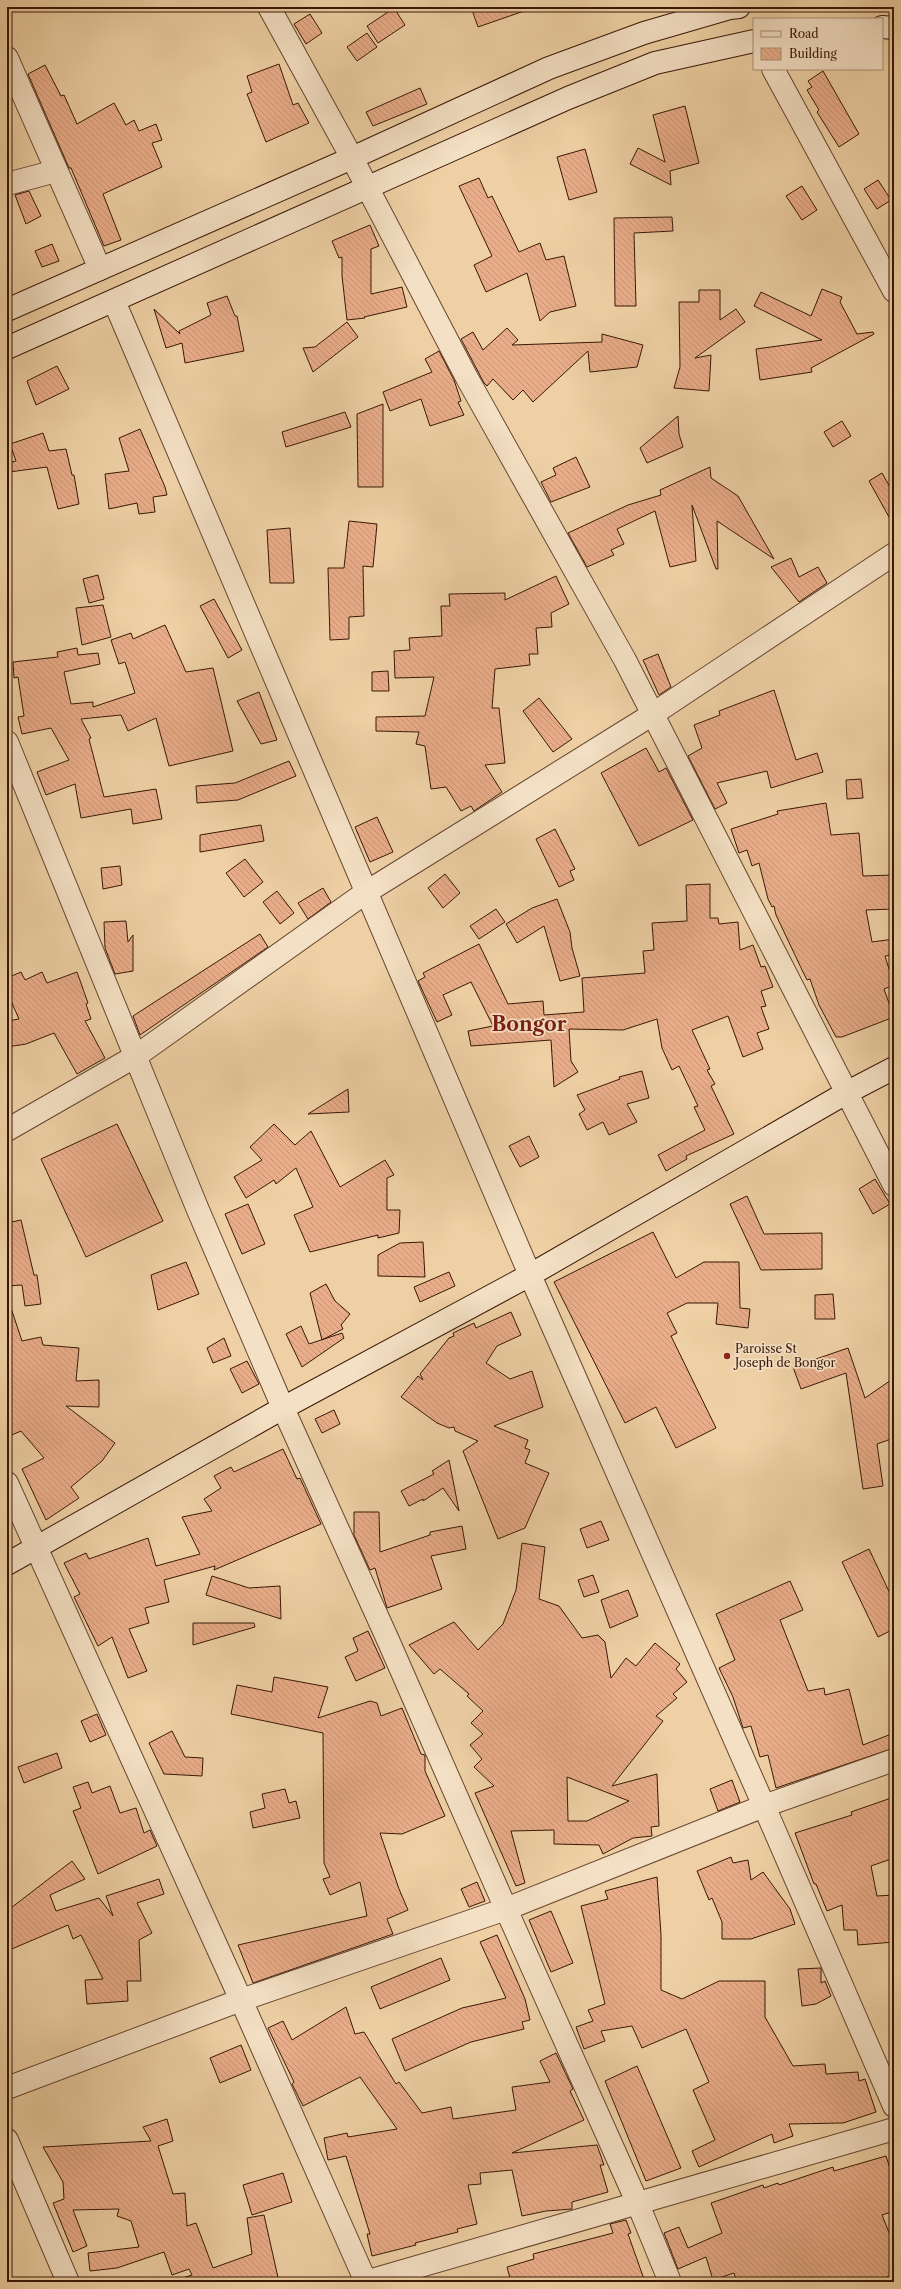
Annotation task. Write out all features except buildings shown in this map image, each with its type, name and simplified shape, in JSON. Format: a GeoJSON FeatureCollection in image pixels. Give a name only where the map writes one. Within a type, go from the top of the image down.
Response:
{"type":"FeatureCollection","features":[{"type":"Feature","properties":{"kind":"street"},"geometry":{"type":"LineString","coordinates":[[268,7],[352,158],[466,378],[625,660],[894,1185]]}},
{"type":"Feature","properties":{"kind":"street"},"geometry":{"type":"LineString","coordinates":[[7,310],[352,158],[549,68],[644,33],[733,7]]}},
{"type":"Feature","properties":{"kind":"street"},"geometry":{"type":"LineString","coordinates":[[883,27],[894,28]]}},
{"type":"Feature","properties":{"kind":"street"},"geometry":{"type":"LineString","coordinates":[[7,348],[517,120],[655,63],[753,41]]}},
{"type":"Feature","properties":{"kind":"street"},"geometry":{"type":"LineString","coordinates":[[7,58],[100,269]]}},
{"type":"Feature","properties":{"kind":"street"},"geometry":{"type":"LineString","coordinates":[[774,70],[894,291]]}},
{"type":"Feature","properties":{"kind":"street"},"geometry":{"type":"LineString","coordinates":[[500,91],[517,120]]}},
{"type":"Feature","properties":{"kind":"street"},"geometry":{"type":"LineString","coordinates":[[7,184],[56,171]]}},
{"type":"Feature","properties":{"kind":"street"},"geometry":{"type":"LineString","coordinates":[[114,301],[365,893],[530,1275],[764,1806],[894,2106]]}},
{"type":"Feature","properties":{"kind":"street"},"geometry":{"type":"LineString","coordinates":[[7,1130],[136,1056],[365,893],[653,714],[894,554]]}},
{"type":"Feature","properties":{"kind":"street"},"geometry":{"type":"LineString","coordinates":[[7,742],[198,1210],[283,1408],[388,1640],[638,2204],[670,2282]]}},
{"type":"Feature","properties":{"kind":"street"},"geometry":{"type":"LineString","coordinates":[[7,1564],[283,1408],[530,1275],[846,1093],[894,1068]]}},
{"type":"Feature","properties":{"kind":"street"},"geometry":{"type":"LineString","coordinates":[[7,1483],[241,2000],[366,2282],[894,2129]]}},
{"type":"Feature","properties":{"kind":"street"},"geometry":{"type":"LineString","coordinates":[[7,2088],[241,2000],[506,1909],[764,1806],[894,1760]]}},
{"type":"Feature","properties":{"kind":"street"},"geometry":{"type":"LineString","coordinates":[[7,2140],[68,2282]]}},
{"type":"Feature","properties":{"kind":"place","name":"Paroisse St Joseph de Bongor"},"geometry":{"type":"Point","coordinates":[727,1356]}},
{"type":"Feature","properties":{"kind":"district","name":"Bongor"},"geometry":{"type":"Point","coordinates":[529,1024]}}]}
